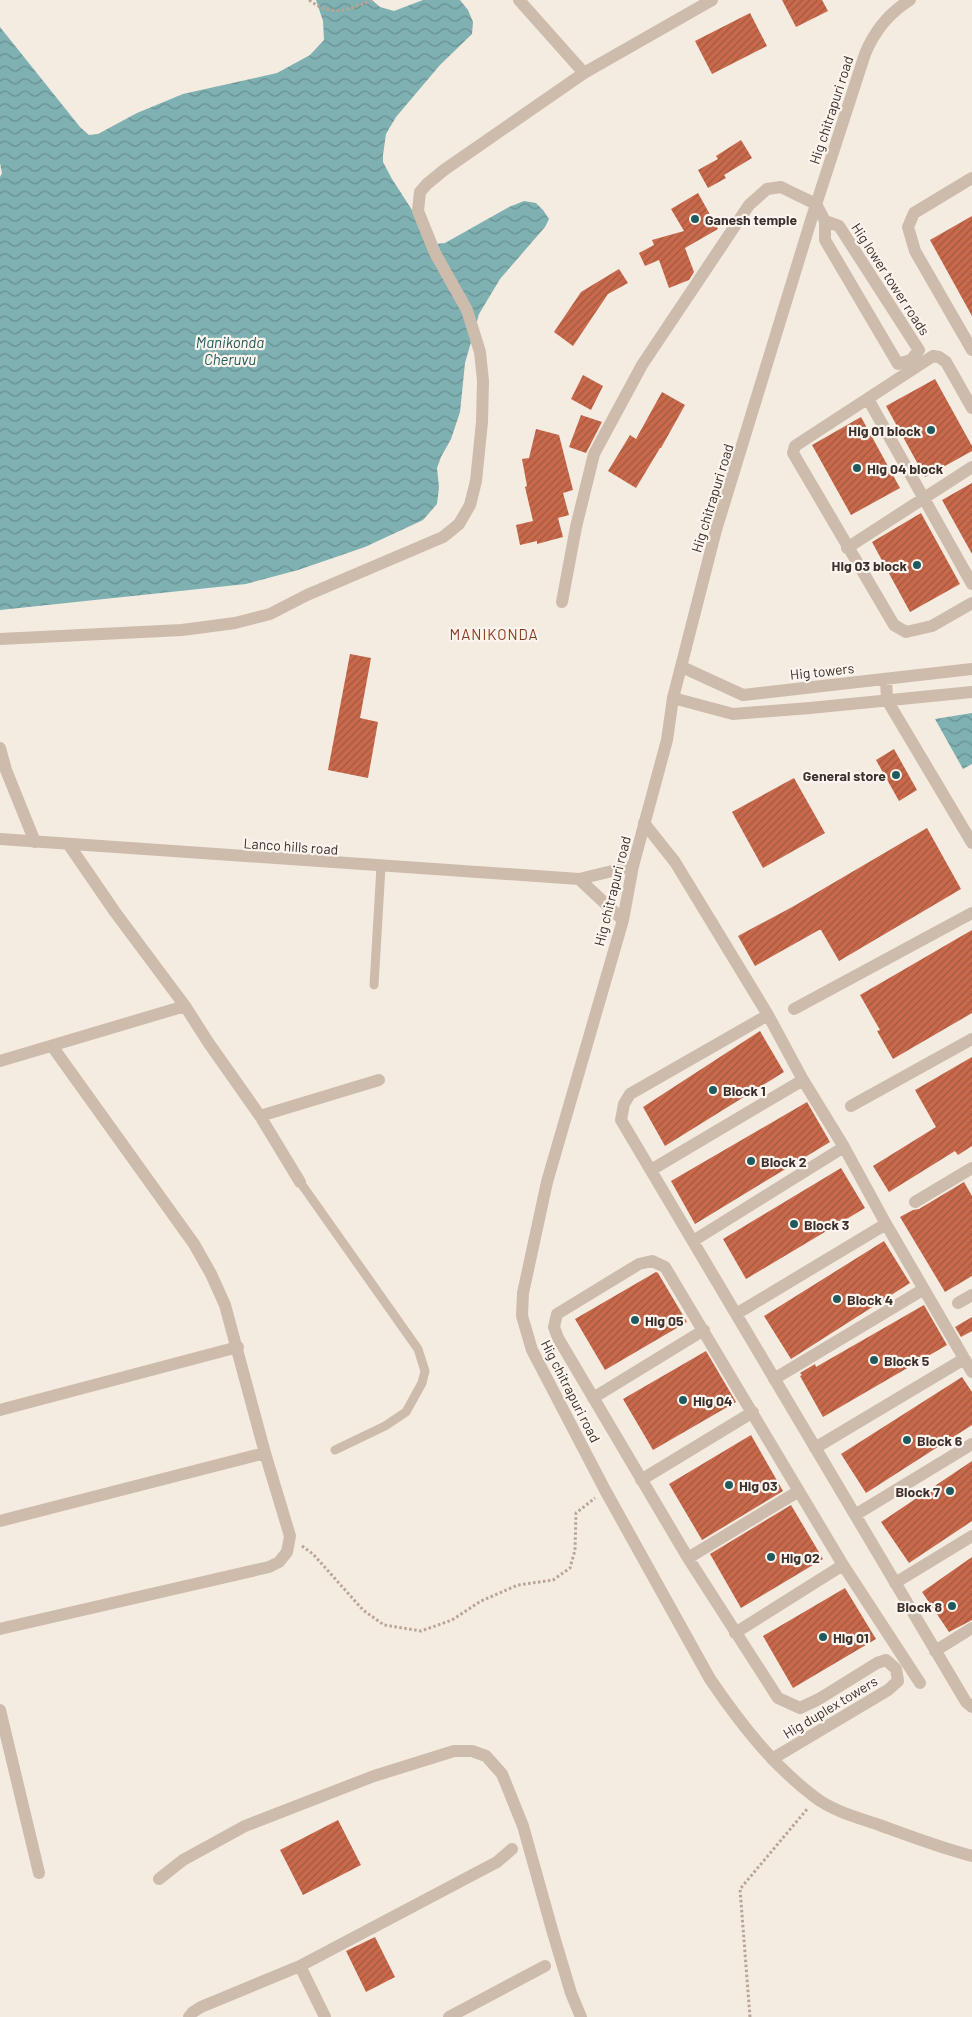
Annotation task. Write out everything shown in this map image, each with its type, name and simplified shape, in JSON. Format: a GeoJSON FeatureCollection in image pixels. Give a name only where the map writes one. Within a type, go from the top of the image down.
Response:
{"type":"FeatureCollection","features":[{"type":"Feature","properties":{"kind":"street"},"geometry":{"type":"LineString","coordinates":[[519,0],[584,73]]}},
{"type":"Feature","properties":{"kind":"street"},"geometry":{"type":"LineString","coordinates":[[0,639],[182,630],[235,622],[270,614],[307,595],[443,537],[458,524],[470,505],[476,482],[483,381],[480,352],[467,310],[420,219],[418,206],[420,192],[444,170],[584,73],[712,0]]}},
{"type":"Feature","properties":{"kind":"street","name":"Hig chitrapuri road"},"geometry":{"type":"LineString","coordinates":[[910,0],[902,5],[872,37],[816,204],[716,530],[673,698],[667,740],[633,866],[623,920],[547,1182],[523,1293],[522,1316],[532,1350],[605,1490],[710,1679],[772,1759],[817,1798],[855,1818],[935,1846],[972,1856]]}},
{"type":"Feature","properties":{"kind":"street"},"geometry":{"type":"LineString","coordinates":[[972,178],[914,212],[908,227],[915,251],[972,350]]}},
{"type":"Feature","properties":{"kind":"street"},"geometry":{"type":"LineString","coordinates":[[562,602],[576,527],[594,454],[642,365],[749,205],[767,189],[781,187],[816,204],[825,221],[825,240],[898,364],[913,364]]}},
{"type":"Feature","properties":{"kind":"street","name":"Hig lower tower roads"},"geometry":{"type":"LineString","coordinates":[[825,221],[839,226],[919,350],[913,364]]}},
{"type":"Feature","properties":{"kind":"street"},"geometry":{"type":"LineString","coordinates":[[960,328],[972,322]]}},
{"type":"Feature","properties":{"kind":"street"},"geometry":{"type":"LineString","coordinates":[[972,408],[946,362],[939,357],[932,356],[913,364],[868,399],[795,446],[793,453],[847,548],[894,625],[906,632],[932,626],[972,603]]}},
{"type":"Feature","properties":{"kind":"street"},"geometry":{"type":"LineString","coordinates":[[868,399],[972,584]]}},
{"type":"Feature","properties":{"kind":"street"},"geometry":{"type":"LineString","coordinates":[[847,548],[972,467]]}},
{"type":"Feature","properties":{"kind":"street","name":"Hig towers"},"geometry":{"type":"LineString","coordinates":[[682,667],[743,695],[972,669]]}},
{"type":"Feature","properties":{"kind":"street"},"geometry":{"type":"LineString","coordinates":[[886,679],[887,700],[972,843]]}},
{"type":"Feature","properties":{"kind":"street"},"geometry":{"type":"LineString","coordinates":[[673,698],[732,714],[972,692]]}},
{"type":"Feature","properties":{"kind":"street"},"geometry":{"type":"LineString","coordinates":[[0,748],[6,770],[35,842]]}},
{"type":"Feature","properties":{"kind":"street"},"geometry":{"type":"LineString","coordinates":[[644,823],[674,862],[768,1015],[803,1080],[844,1147],[886,1224],[972,1372]]}},
{"type":"Feature","properties":{"kind":"street","name":"Lanco hills road"},"geometry":{"type":"LineString","coordinates":[[0,839],[579,880],[633,866]]}},
{"type":"Feature","properties":{"kind":"street"},"geometry":{"type":"LineString","coordinates":[[69,845],[115,912],[186,1006],[208,1042],[260,1116],[300,1182]]}},
{"type":"Feature","properties":{"kind":"street"},"geometry":{"type":"LineString","coordinates":[[579,880],[623,920]]}},
{"type":"Feature","properties":{"kind":"street"},"geometry":{"type":"LineString","coordinates":[[794,1009],[972,914]]}},
{"type":"Feature","properties":{"kind":"street"},"geometry":{"type":"LineString","coordinates":[[1,1060],[186,1006]]}},
{"type":"Feature","properties":{"kind":"street"},"geometry":{"type":"LineString","coordinates":[[768,1015],[630,1094],[624,1104],[621,1120],[935,1651],[966,1702],[972,1706]]}},
{"type":"Feature","properties":{"kind":"street"},"geometry":{"type":"LineString","coordinates":[[851,1106],[972,1039]]}},
{"type":"Feature","properties":{"kind":"street"},"geometry":{"type":"LineString","coordinates":[[0,1629],[269,1567],[279,1562],[287,1552],[290,1536],[265,1453],[238,1347],[225,1305],[211,1274],[194,1244],[52,1046]]}},
{"type":"Feature","properties":{"kind":"street"},"geometry":{"type":"LineString","coordinates":[[260,1116],[379,1080]]}},
{"type":"Feature","properties":{"kind":"street"},"geometry":{"type":"LineString","coordinates":[[651,1170],[803,1080]]}},
{"type":"Feature","properties":{"kind":"street"},"geometry":{"type":"LineString","coordinates":[[693,1241],[844,1147]]}},
{"type":"Feature","properties":{"kind":"street"},"geometry":{"type":"LineString","coordinates":[[915,1202],[972,1168]]}},
{"type":"Feature","properties":{"kind":"street"},"geometry":{"type":"LineString","coordinates":[[736,1314],[886,1224]]}},
{"type":"Feature","properties":{"kind":"street"},"geometry":{"type":"LineString","coordinates":[[843,1565],[735,1632],[641,1480],[558,1338],[554,1327],[557,1314],[639,1264],[652,1261],[666,1266],[843,1565],[920,1683]]}},
{"type":"Feature","properties":{"kind":"street"},"geometry":{"type":"LineString","coordinates":[[774,1379],[924,1289]]}},
{"type":"Feature","properties":{"kind":"street"},"geometry":{"type":"LineString","coordinates":[[958,1303],[972,1295]]}},
{"type":"Feature","properties":{"kind":"street"},"geometry":{"type":"LineString","coordinates":[[593,1398],[704,1330]]}},
{"type":"Feature","properties":{"kind":"street"},"geometry":{"type":"LineString","coordinates":[[0,1410],[238,1347]]}},
{"type":"Feature","properties":{"kind":"street"},"geometry":{"type":"LineString","coordinates":[[816,1448],[964,1359]]}},
{"type":"Feature","properties":{"kind":"street"},"geometry":{"type":"LineString","coordinates":[[641,1480],[753,1412]]}},
{"type":"Feature","properties":{"kind":"street"},"geometry":{"type":"LineString","coordinates":[[855,1515],[972,1444]]}},
{"type":"Feature","properties":{"kind":"street"},"geometry":{"type":"LineString","coordinates":[[0,1521],[265,1453]]}},
{"type":"Feature","properties":{"kind":"street"},"geometry":{"type":"LineString","coordinates":[[688,1558],[799,1491]]}},
{"type":"Feature","properties":{"kind":"street"},"geometry":{"type":"LineString","coordinates":[[895,1583],[972,1536]]}},
{"type":"Feature","properties":{"kind":"street"},"geometry":{"type":"LineString","coordinates":[[935,1651],[972,1628]]}},
{"type":"Feature","properties":{"kind":"street","name":"Hig duplex towers"},"geometry":{"type":"LineString","coordinates":[[735,1632],[778,1698],[800,1708],[819,1699],[877,1663],[886,1660],[896,1669],[898,1681],[888,1690],[772,1759]]}},
{"type":"Feature","properties":{"kind":"street"},"geometry":{"type":"LineString","coordinates":[[0,1710],[39,1873]]}},
{"type":"Feature","properties":{"kind":"street"},"geometry":{"type":"LineString","coordinates":[[159,1879],[183,1860],[245,1826],[374,1776],[454,1751],[472,1751],[486,1756],[502,1774],[523,1826],[555,1941],[571,1993],[581,2017]]}},
{"type":"Feature","properties":{"kind":"street"},"geometry":{"type":"LineString","coordinates":[[189,2017],[192,2012],[201,2007],[300,1966],[497,1862],[512,1849]]}},
{"type":"Feature","properties":{"kind":"street"},"geometry":{"type":"LineString","coordinates":[[300,1966],[325,2017]]}},
{"type":"Feature","properties":{"kind":"street"},"geometry":{"type":"LineString","coordinates":[[449,2017],[545,1966]]}},
{"type":"Feature","properties":{"kind":"lane"},"geometry":{"type":"LineString","coordinates":[[374,985],[380,867]]}},
{"type":"Feature","properties":{"kind":"lane"},"geometry":{"type":"LineString","coordinates":[[300,1182],[418,1349],[426,1371],[422,1383],[406,1412],[386,1426],[335,1450]]}},
{"type":"Feature","properties":{"kind":"path"},"geometry":{"type":"LineString","coordinates":[[309,0],[323,10],[346,11],[372,0]]}},
{"type":"Feature","properties":{"kind":"path"},"geometry":{"type":"LineString","coordinates":[[290,1536],[313,1554],[363,1610],[384,1625],[421,1630],[452,1620],[481,1601],[518,1585],[553,1580],[570,1568],[575,1550],[576,1513],[605,1490]]}},
{"type":"Feature","properties":{"kind":"path"},"geometry":{"type":"LineString","coordinates":[[750,2017],[740,1890],[817,1798]]}},
{"type":"Feature","properties":{"kind":"water","name":"Manikonda Cheruvu"},"geometry":{"type":"Polygon","coordinates":[[[316,0],[372,0],[380,7],[394,11],[423,0],[460,0],[468,10],[473,22],[472,34],[440,65],[396,117],[386,134],[383,162],[421,224],[436,244],[445,243],[509,207],[524,201],[536,203],[549,219],[545,227],[500,279],[479,314],[465,363],[460,412],[451,439],[437,468],[439,487],[437,504],[423,520],[365,547],[298,570],[246,584],[0,610],[0,177],[2,173],[0,163],[0,27],[80,127],[89,135],[98,134],[137,113],[183,94],[277,73],[310,55],[324,40],[323,21],[316,0]]]}},
{"type":"Feature","properties":{"kind":"water"},"geometry":{"type":"Polygon","coordinates":[[[972,713],[972,764],[963,769],[935,719],[972,713]]]}},
{"type":"Feature","properties":{"kind":"building"},"geometry":{"type":"Polygon","coordinates":[[[782,0],[822,0],[828,11],[796,27],[782,0]]]}},
{"type":"Feature","properties":{"kind":"building"},"geometry":{"type":"Polygon","coordinates":[[[750,13],[767,46],[712,74],[695,41],[750,13]]]}},
{"type":"Feature","properties":{"kind":"building"},"geometry":{"type":"Polygon","coordinates":[[[741,140],[752,158],[724,175],[726,178],[708,188],[698,170],[718,159],[716,156],[741,140]]]}},
{"type":"Feature","properties":{"kind":"building"},"geometry":{"type":"Polygon","coordinates":[[[698,193],[718,229],[685,248],[694,272],[689,280],[669,288],[659,260],[645,266],[639,253],[654,245],[652,240],[684,231],[671,209],[698,193]]]}},
{"type":"Feature","properties":{"kind":"building"},"geometry":{"type":"Polygon","coordinates":[[[972,216],[972,316],[930,240],[972,216]]]}},
{"type":"Feature","properties":{"kind":"building"},"geometry":{"type":"Polygon","coordinates":[[[619,269],[628,283],[608,294],[573,346],[554,332],[581,292],[619,269]]]}},
{"type":"Feature","properties":{"kind":"building"},"geometry":{"type":"Polygon","coordinates":[[[583,375],[603,386],[591,410],[571,399],[583,375]]]}},
{"type":"Feature","properties":{"kind":"building","name":"Hig 01 block"},"geometry":{"type":"Polygon","coordinates":[[[935,379],[972,446],[972,451],[925,477],[886,406],[935,379]]]}},
{"type":"Feature","properties":{"kind":"building"},"geometry":{"type":"Polygon","coordinates":[[[662,392],[685,405],[636,488],[608,471],[630,435],[636,439],[662,392]]]}},
{"type":"Feature","properties":{"kind":"building"},"geometry":{"type":"Polygon","coordinates":[[[581,415],[602,422],[586,453],[569,447],[581,415]]]}},
{"type":"Feature","properties":{"kind":"building","name":"Hig 04 block"},"geometry":{"type":"Polygon","coordinates":[[[861,417],[900,488],[851,515],[812,445],[861,417]]]}},
{"type":"Feature","properties":{"kind":"building"},"geometry":{"type":"Polygon","coordinates":[[[536,429],[559,435],[573,490],[563,493],[569,515],[558,518],[563,537],[537,544],[537,541],[520,545],[516,525],[533,521],[525,487],[527,486],[522,459],[529,458],[536,429]]]}},
{"type":"Feature","properties":{"kind":"building"},"geometry":{"type":"Polygon","coordinates":[[[972,483],[972,554],[942,500],[972,483]]]}},
{"type":"Feature","properties":{"kind":"building","name":"Hig 03 block"},"geometry":{"type":"Polygon","coordinates":[[[921,513],[960,584],[910,612],[872,542],[921,513]]]}},
{"type":"Feature","properties":{"kind":"building"},"geometry":{"type":"Polygon","coordinates":[[[350,654],[371,658],[360,718],[378,722],[368,778],[328,770],[350,654]]]}},
{"type":"Feature","properties":{"kind":"building","name":"General store"},"geometry":{"type":"Polygon","coordinates":[[[894,749],[917,790],[899,801],[876,760],[894,749]]]}},
{"type":"Feature","properties":{"kind":"building"},"geometry":{"type":"Polygon","coordinates":[[[794,778],[825,833],[763,868],[732,812],[794,778]]]}},
{"type":"Feature","properties":{"kind":"building"},"geometry":{"type":"Polygon","coordinates":[[[927,828],[961,889],[839,961],[821,930],[819,930],[755,966],[738,936],[794,906],[927,828]]]}},
{"type":"Feature","properties":{"kind":"building"},"geometry":{"type":"Polygon","coordinates":[[[972,930],[972,1013],[893,1059],[877,1031],[880,1030],[860,995],[972,930]]]}},
{"type":"Feature","properties":{"kind":"building","name":"Block 1"},"geometry":{"type":"Polygon","coordinates":[[[760,1031],[784,1072],[665,1146],[643,1107],[760,1031]]]}},
{"type":"Feature","properties":{"kind":"building"},"geometry":{"type":"Polygon","coordinates":[[[972,1057],[972,1146],[958,1155],[955,1151],[889,1192],[873,1166],[936,1127],[915,1090],[972,1057]]]}},
{"type":"Feature","properties":{"kind":"building","name":"Block 2"},"geometry":{"type":"Polygon","coordinates":[[[807,1102],[830,1142],[695,1224],[671,1181],[807,1102]]]}},
{"type":"Feature","properties":{"kind":"building","name":"Block 3"},"geometry":{"type":"Polygon","coordinates":[[[841,1168],[865,1208],[746,1279],[723,1239],[841,1168]]]}},
{"type":"Feature","properties":{"kind":"building"},"geometry":{"type":"Polygon","coordinates":[[[964,1182],[972,1196],[972,1276],[945,1292],[900,1217],[919,1209],[964,1182]]]}},
{"type":"Feature","properties":{"kind":"building","name":"Block 4"},"geometry":{"type":"Polygon","coordinates":[[[884,1241],[910,1283],[791,1359],[764,1316],[884,1241]]]}},
{"type":"Feature","properties":{"kind":"building","name":"Hig 05"},"geometry":{"type":"Polygon","coordinates":[[[656,1272],[687,1322],[605,1370],[575,1319],[656,1272]]]}},
{"type":"Feature","properties":{"kind":"building","name":"Block 5"},"geometry":{"type":"Polygon","coordinates":[[[924,1305],[947,1345],[823,1417],[800,1373],[815,1364],[816,1367],[924,1305]]]}},
{"type":"Feature","properties":{"kind":"building"},"geometry":{"type":"Polygon","coordinates":[[[972,1317],[972,1331],[961,1337],[955,1327],[972,1317]]]}},
{"type":"Feature","properties":{"kind":"building","name":"Hig 04"},"geometry":{"type":"Polygon","coordinates":[[[706,1351],[736,1402],[653,1450],[623,1399],[706,1351]]]}},
{"type":"Feature","properties":{"kind":"building","name":"Block 6"},"geometry":{"type":"Polygon","coordinates":[[[962,1377],[972,1392],[972,1425],[866,1493],[841,1454],[962,1377]]]}},
{"type":"Feature","properties":{"kind":"building","name":"Hig 03"},"geometry":{"type":"Polygon","coordinates":[[[751,1435],[783,1491],[702,1540],[669,1484],[751,1435]]]}},
{"type":"Feature","properties":{"kind":"building","name":"Block 7"},"geometry":{"type":"Polygon","coordinates":[[[972,1461],[972,1521],[909,1563],[881,1522],[972,1461]]]}},
{"type":"Feature","properties":{"kind":"building","name":"Hig 02"},"geometry":{"type":"Polygon","coordinates":[[[791,1505],[823,1559],[741,1608],[710,1554],[791,1505]]]}},
{"type":"Feature","properties":{"kind":"building","name":"Block 8"},"geometry":{"type":"Polygon","coordinates":[[[972,1557],[972,1620],[949,1632],[922,1592],[972,1557]]]}},
{"type":"Feature","properties":{"kind":"building","name":"Hig 01"},"geometry":{"type":"Polygon","coordinates":[[[845,1588],[876,1639],[793,1688],[763,1636],[845,1588]]]}},
{"type":"Feature","properties":{"kind":"building"},"geometry":{"type":"Polygon","coordinates":[[[338,1820],[361,1865],[303,1895],[280,1850],[338,1820]]]}},
{"type":"Feature","properties":{"kind":"building"},"geometry":{"type":"Polygon","coordinates":[[[375,1937],[395,1977],[366,1992],[346,1951],[375,1937]]]}},
{"type":"Feature","properties":{"kind":"place","name":"Ganesh temple"},"geometry":{"type":"Point","coordinates":[695,219]}},
{"type":"Feature","properties":{"kind":"place","name":"Hig 01 block"},"geometry":{"type":"Point","coordinates":[931,430]}},
{"type":"Feature","properties":{"kind":"place","name":"Hig 04 block"},"geometry":{"type":"Point","coordinates":[857,468]}},
{"type":"Feature","properties":{"kind":"place","name":"Hig 03 block"},"geometry":{"type":"Point","coordinates":[917,565]}},
{"type":"Feature","properties":{"kind":"place","name":"General store"},"geometry":{"type":"Point","coordinates":[896,775]}},
{"type":"Feature","properties":{"kind":"place","name":"Block 1"},"geometry":{"type":"Point","coordinates":[713,1090]}},
{"type":"Feature","properties":{"kind":"place","name":"Block 2"},"geometry":{"type":"Point","coordinates":[751,1161]}},
{"type":"Feature","properties":{"kind":"place","name":"Block 3"},"geometry":{"type":"Point","coordinates":[794,1224]}},
{"type":"Feature","properties":{"kind":"place","name":"Block 4"},"geometry":{"type":"Point","coordinates":[837,1299]}},
{"type":"Feature","properties":{"kind":"place","name":"Hig 05"},"geometry":{"type":"Point","coordinates":[635,1320]}},
{"type":"Feature","properties":{"kind":"place","name":"Block 5"},"geometry":{"type":"Point","coordinates":[874,1360]}},
{"type":"Feature","properties":{"kind":"place","name":"Hig 04"},"geometry":{"type":"Point","coordinates":[683,1400]}},
{"type":"Feature","properties":{"kind":"place","name":"Block 6"},"geometry":{"type":"Point","coordinates":[907,1440]}},
{"type":"Feature","properties":{"kind":"place","name":"Hig 03"},"geometry":{"type":"Point","coordinates":[729,1485]}},
{"type":"Feature","properties":{"kind":"place","name":"Block 7"},"geometry":{"type":"Point","coordinates":[950,1491]}},
{"type":"Feature","properties":{"kind":"place","name":"Hig 02"},"geometry":{"type":"Point","coordinates":[771,1557]}},
{"type":"Feature","properties":{"kind":"place","name":"Block 8"},"geometry":{"type":"Point","coordinates":[952,1606]}},
{"type":"Feature","properties":{"kind":"place","name":"Hig 01"},"geometry":{"type":"Point","coordinates":[823,1637]}},
{"type":"Feature","properties":{"kind":"district","name":"MANIKONDA"},"geometry":{"type":"Point","coordinates":[494,634]}}]}
